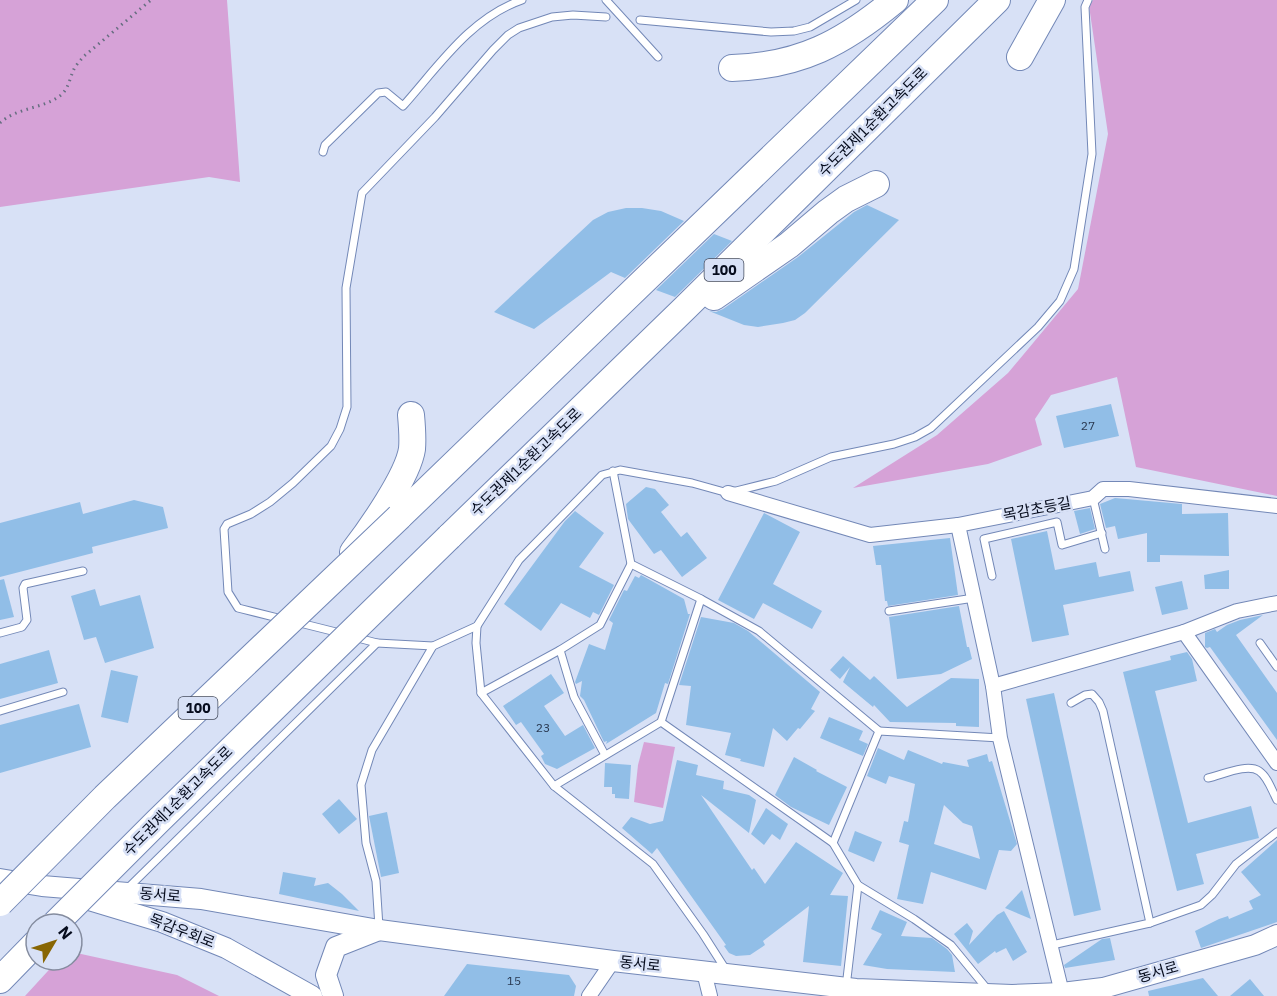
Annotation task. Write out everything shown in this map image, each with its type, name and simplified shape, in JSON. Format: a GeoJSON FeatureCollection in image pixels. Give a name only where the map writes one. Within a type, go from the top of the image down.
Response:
{"type":"FeatureCollection","features":[{"type":"Feature","properties":{"kind":"highway"},"geometry":{"type":"LineString","coordinates":[[732,68],[786,63],[835,43],[871,20],[896,0]]}},
{"type":"Feature","properties":{"kind":"highway","name":"100"},"geometry":{"type":"LineString","coordinates":[[0,903],[105,797],[935,0]]}},
{"type":"Feature","properties":{"kind":"highway","name":"수도권제1순환고속도로"},"geometry":{"type":"LineString","coordinates":[[67,912],[156,822],[654,338],[997,0]]}},
{"type":"Feature","properties":{"kind":"highway"},"geometry":{"type":"LineString","coordinates":[[1020,57],[1053,0]]}},
{"type":"Feature","properties":{"kind":"highway"},"geometry":{"type":"LineString","coordinates":[[654,338],[789,244],[846,199],[876,184]]}},
{"type":"Feature","properties":{"kind":"highway"},"geometry":{"type":"LineString","coordinates":[[310,600],[355,549],[380,515],[408,460],[411,450],[411,415]]}},
{"type":"Feature","properties":{"kind":"highway"},"geometry":{"type":"LineString","coordinates":[[0,980],[24,955]]}},
{"type":"Feature","properties":{"kind":"street","name":"목감초등길"},"geometry":{"type":"LineString","coordinates":[[728,493],[870,535],[958,525],[1093,498],[1103,489],[1128,489],[1277,506]]}},
{"type":"Feature","properties":{"kind":"street"},"geometry":{"type":"LineString","coordinates":[[958,525],[993,686],[1000,738],[1062,993]]}},
{"type":"Feature","properties":{"kind":"street"},"geometry":{"type":"LineString","coordinates":[[993,686],[1184,632],[1238,611],[1277,603]]}},
{"type":"Feature","properties":{"kind":"street"},"geometry":{"type":"LineString","coordinates":[[1184,632],[1277,763]]}},
{"type":"Feature","properties":{"kind":"street","name":"동서로"},"geometry":{"type":"LineString","coordinates":[[0,879],[42,886],[201,899],[379,930],[612,962],[855,991],[1013,996],[1103,988],[1255,945],[1277,935]]}},
{"type":"Feature","properties":{"kind":"street","name":"목감우회로"},"geometry":{"type":"LineString","coordinates":[[42,886],[173,926],[226,948],[312,996]]}},
{"type":"Feature","properties":{"kind":"street"},"geometry":{"type":"LineString","coordinates":[[333,996],[326,975],[336,947],[379,930]]}},
{"type":"Feature","properties":{"kind":"street"},"geometry":{"type":"LineString","coordinates":[[589,996],[612,962]]}},
{"type":"Feature","properties":{"kind":"street"},"geometry":{"type":"LineString","coordinates":[[704,972],[710,996]]}},
{"type":"Feature","properties":{"kind":"lane"},"geometry":{"type":"LineString","coordinates":[[323,152],[325,145],[378,93],[386,92],[403,106],[463,37],[489,16],[507,5],[522,0]]}},
{"type":"Feature","properties":{"kind":"lane"},"geometry":{"type":"LineString","coordinates":[[606,0],[658,57]]}},
{"type":"Feature","properties":{"kind":"lane"},"geometry":{"type":"LineString","coordinates":[[640,20],[771,32],[794,31],[810,27],[856,0]]}},
{"type":"Feature","properties":{"kind":"lane"},"geometry":{"type":"LineString","coordinates":[[729,975],[653,864],[554,786],[481,693],[476,643],[477,626],[519,560],[602,475],[620,470],[661,476],[728,493],[776,481],[831,457],[894,444],[915,437],[931,428],[1038,327],[1060,301],[1074,269],[1092,154],[1085,7],[1088,0]]}},
{"type":"Feature","properties":{"kind":"lane"},"geometry":{"type":"LineString","coordinates":[[477,626],[433,646],[376,643],[238,608],[228,592],[224,529],[227,524],[261,508],[293,483],[331,446],[340,429],[347,407],[346,288],[360,190],[435,117],[508,35],[519,28],[552,17],[573,15],[606,17]]}},
{"type":"Feature","properties":{"kind":"lane"},"geometry":{"type":"LineString","coordinates":[[481,693],[560,650],[600,625],[631,564],[613,471]]}},
{"type":"Feature","properties":{"kind":"lane"},"geometry":{"type":"LineString","coordinates":[[1093,498],[1105,549]]}},
{"type":"Feature","properties":{"kind":"lane"},"geometry":{"type":"LineString","coordinates":[[992,576],[984,539],[1057,522],[1062,544],[1101,533]]}},
{"type":"Feature","properties":{"kind":"lane"},"geometry":{"type":"LineString","coordinates":[[631,564],[701,598],[759,631],[879,731],[1000,738]]}},
{"type":"Feature","properties":{"kind":"lane"},"geometry":{"type":"LineString","coordinates":[[0,633],[21,627],[27,620],[23,588],[25,584],[83,571]]}},
{"type":"Feature","properties":{"kind":"lane"},"geometry":{"type":"LineString","coordinates":[[554,786],[661,722],[701,598]]}},
{"type":"Feature","properties":{"kind":"lane"},"geometry":{"type":"LineString","coordinates":[[889,611],[974,598]]}},
{"type":"Feature","properties":{"kind":"lane"},"geometry":{"type":"LineString","coordinates":[[124,892],[376,643]]}},
{"type":"Feature","properties":{"kind":"lane"},"geometry":{"type":"LineString","coordinates":[[1260,643],[1277,668]]}},
{"type":"Feature","properties":{"kind":"lane"},"geometry":{"type":"LineString","coordinates":[[379,930],[375,881],[366,843],[361,785],[372,750],[433,646]]}},
{"type":"Feature","properties":{"kind":"lane"},"geometry":{"type":"LineString","coordinates":[[560,650],[574,697],[605,755]]}},
{"type":"Feature","properties":{"kind":"lane"},"geometry":{"type":"LineString","coordinates":[[0,711],[63,692]]}},
{"type":"Feature","properties":{"kind":"lane"},"geometry":{"type":"LineString","coordinates":[[1071,703],[1085,694],[1092,694],[1103,711],[1150,923]]}},
{"type":"Feature","properties":{"kind":"lane"},"geometry":{"type":"LineString","coordinates":[[661,722],[833,843],[858,885],[951,945],[992,995]]}},
{"type":"Feature","properties":{"kind":"lane"},"geometry":{"type":"LineString","coordinates":[[833,843],[879,731]]}},
{"type":"Feature","properties":{"kind":"lane"},"geometry":{"type":"LineString","coordinates":[[1208,778],[1247,768],[1259,771],[1267,780],[1277,800]]}},
{"type":"Feature","properties":{"kind":"lane"},"geometry":{"type":"LineString","coordinates":[[1052,945],[1150,923],[1201,905],[1212,895],[1236,864],[1277,831]]}},
{"type":"Feature","properties":{"kind":"lane"},"geometry":{"type":"LineString","coordinates":[[855,991],[858,885]]}},
{"type":"Feature","properties":{"kind":"path"},"geometry":{"type":"LineString","coordinates":[[0,123],[15,113],[62,94],[67,88],[74,68],[82,57],[151,0]]}},
{"type":"Feature","properties":{"kind":"shaded area"},"geometry":{"type":"Polygon","coordinates":[[[0,0],[227,0],[240,182],[209,177],[0,207],[0,0]]]}},
{"type":"Feature","properties":{"kind":"shaded area"},"geometry":{"type":"Polygon","coordinates":[[[1093,0],[1277,0],[1277,496],[1136,467],[1117,377],[1051,395],[1035,419],[1042,445],[988,464],[853,488],[937,435],[1008,373],[1078,289],[1108,134],[1089,6],[1093,0]]]}},
{"type":"Feature","properties":{"kind":"shaded area"},"geometry":{"type":"Polygon","coordinates":[[[644,742],[675,747],[663,808],[634,802],[638,765],[644,742]]]}},
{"type":"Feature","properties":{"kind":"shaded area"},"geometry":{"type":"Polygon","coordinates":[[[84,955],[177,975],[219,996],[25,996],[47,972],[84,972],[84,955]]]}},
{"type":"Feature","properties":{"kind":"building"},"geometry":{"type":"Polygon","coordinates":[[[867,205],[899,220],[805,313],[795,320],[758,327],[744,325],[709,311],[716,312],[723,309],[798,257],[854,212],[867,205]]]}},
{"type":"Feature","properties":{"kind":"building"},"geometry":{"type":"Polygon","coordinates":[[[626,208],[661,211],[684,221],[625,278],[611,272],[534,329],[494,312],[593,220],[608,212],[626,208]]]}},
{"type":"Feature","properties":{"kind":"building"},"geometry":{"type":"Polygon","coordinates":[[[714,234],[732,241],[675,297],[656,290],[714,234]]]}},
{"type":"Feature","properties":{"kind":"building"},"geometry":{"type":"Polygon","coordinates":[[[1111,404],[1119,436],[1064,448],[1056,416],[1111,404]]]}},
{"type":"Feature","properties":{"kind":"building"},"geometry":{"type":"Polygon","coordinates":[[[646,487],[655,489],[669,505],[661,512],[681,537],[687,532],[707,558],[682,577],[661,550],[654,554],[628,519],[626,504],[646,487]]]}},
{"type":"Feature","properties":{"kind":"building"},"geometry":{"type":"Polygon","coordinates":[[[1115,498],[1182,504],[1182,514],[1228,513],[1229,556],[1160,555],[1160,562],[1147,562],[1147,533],[1118,539],[1115,526],[1106,528],[1100,504],[1115,498]]]}},
{"type":"Feature","properties":{"kind":"building"},"geometry":{"type":"Polygon","coordinates":[[[134,500],[163,507],[168,528],[92,547],[93,553],[0,577],[0,523],[80,502],[83,514],[134,500]]]}},
{"type":"Feature","properties":{"kind":"building"},"geometry":{"type":"Polygon","coordinates":[[[1090,508],[1095,529],[1080,534],[1074,511],[1090,508]]]}},
{"type":"Feature","properties":{"kind":"building"},"geometry":{"type":"Polygon","coordinates":[[[575,511],[604,533],[579,567],[614,585],[599,615],[593,612],[590,618],[561,603],[541,631],[504,604],[565,521],[575,511]]]}},
{"type":"Feature","properties":{"kind":"building"},"geometry":{"type":"Polygon","coordinates":[[[764,513],[800,532],[773,584],[822,611],[812,629],[763,603],[754,619],[718,600],[764,513]]]}},
{"type":"Feature","properties":{"kind":"building"},"geometry":{"type":"Polygon","coordinates":[[[1047,531],[1055,570],[1096,562],[1099,577],[1130,571],[1134,591],[1063,605],[1069,635],[1032,642],[1011,539],[1047,531]]]}},
{"type":"Feature","properties":{"kind":"building"},"geometry":{"type":"Polygon","coordinates":[[[950,538],[958,595],[888,606],[885,601],[881,565],[876,565],[873,546],[950,538]]]}},
{"type":"Feature","properties":{"kind":"building"},"geometry":{"type":"Polygon","coordinates":[[[1229,570],[1229,589],[1205,589],[1204,575],[1229,570]]]}},
{"type":"Feature","properties":{"kind":"building"},"geometry":{"type":"Polygon","coordinates":[[[641,575],[684,599],[688,614],[690,614],[668,684],[665,683],[656,713],[606,744],[607,741],[604,742],[580,696],[582,681],[576,684],[575,682],[589,644],[605,650],[613,623],[609,620],[624,590],[627,591],[635,576],[639,578],[641,575]]]}},
{"type":"Feature","properties":{"kind":"building"},"geometry":{"type":"Polygon","coordinates":[[[4,579],[14,617],[0,620],[0,580],[4,579]]]}},
{"type":"Feature","properties":{"kind":"building"},"geometry":{"type":"Polygon","coordinates":[[[1182,581],[1188,609],[1162,615],[1155,587],[1182,581]]]}},
{"type":"Feature","properties":{"kind":"building"},"geometry":{"type":"Polygon","coordinates":[[[95,589],[100,606],[140,595],[154,648],[105,663],[96,637],[84,640],[71,596],[95,589]]]}},
{"type":"Feature","properties":{"kind":"building"},"geometry":{"type":"Polygon","coordinates":[[[959,606],[967,647],[969,647],[972,659],[941,674],[897,679],[889,617],[959,606]]]}},
{"type":"Feature","properties":{"kind":"building"},"geometry":{"type":"Polygon","coordinates":[[[1263,615],[1236,635],[1277,693],[1277,740],[1210,647],[1205,647],[1205,633],[1215,629],[1217,632],[1240,620],[1263,615]]]}},
{"type":"Feature","properties":{"kind":"building"},"geometry":{"type":"Polygon","coordinates":[[[701,617],[734,623],[748,631],[820,692],[811,709],[815,711],[787,741],[773,728],[764,767],[725,755],[731,733],[686,725],[691,686],[679,685],[701,617]]]}},
{"type":"Feature","properties":{"kind":"building"},"geometry":{"type":"Polygon","coordinates":[[[49,650],[58,683],[0,699],[0,664],[49,650]]]}},
{"type":"Feature","properties":{"kind":"building"},"geometry":{"type":"Polygon","coordinates":[[[1187,652],[1192,659],[1197,681],[1155,691],[1188,823],[1251,806],[1259,838],[1196,854],[1204,884],[1177,891],[1123,672],[1171,660],[1170,656],[1187,652]]]}},
{"type":"Feature","properties":{"kind":"building"},"geometry":{"type":"Polygon","coordinates":[[[843,656],[870,680],[874,676],[907,707],[951,678],[979,679],[979,727],[956,726],[956,723],[890,722],[874,705],[873,707],[843,682],[850,667],[840,679],[830,670],[843,656]]]}},
{"type":"Feature","properties":{"kind":"building"},"geometry":{"type":"Polygon","coordinates":[[[111,670],[138,676],[128,723],[101,717],[111,670]]]}},
{"type":"Feature","properties":{"kind":"building"},"geometry":{"type":"Polygon","coordinates":[[[551,674],[564,693],[544,706],[565,736],[583,725],[595,748],[557,769],[545,764],[541,756],[544,754],[521,722],[516,725],[503,706],[551,674]]]}},
{"type":"Feature","properties":{"kind":"building"},"geometry":{"type":"Polygon","coordinates":[[[1054,693],[1101,910],[1074,916],[1026,699],[1054,693]]]}},
{"type":"Feature","properties":{"kind":"building"},"geometry":{"type":"Polygon","coordinates":[[[79,704],[91,747],[0,773],[0,725],[79,704]]]}},
{"type":"Feature","properties":{"kind":"building"},"geometry":{"type":"Polygon","coordinates":[[[829,717],[863,731],[859,740],[868,744],[863,756],[820,738],[829,717]]]}},
{"type":"Feature","properties":{"kind":"building"},"geometry":{"type":"Polygon","coordinates":[[[878,748],[904,760],[908,750],[942,764],[943,762],[969,767],[967,760],[987,754],[989,762],[992,761],[1017,844],[1011,851],[999,850],[986,890],[931,872],[923,904],[897,899],[909,845],[899,842],[904,821],[908,822],[915,784],[889,776],[886,784],[867,776],[878,748]],[[944,805],[934,844],[980,859],[972,826],[963,823],[944,805]]]}},
{"type":"Feature","properties":{"kind":"building"},"geometry":{"type":"Polygon","coordinates":[[[794,757],[847,787],[829,825],[791,807],[775,795],[794,757]]]}},
{"type":"Feature","properties":{"kind":"building"},"geometry":{"type":"Polygon","coordinates":[[[677,760],[698,765],[696,775],[724,781],[723,789],[749,795],[756,800],[749,833],[701,795],[752,870],[754,868],[765,884],[796,842],[843,873],[830,895],[848,896],[841,966],[803,962],[809,906],[763,941],[765,945],[750,955],[736,956],[729,953],[724,946],[726,945],[657,848],[652,854],[622,828],[631,817],[650,824],[663,821],[677,760]]]}},
{"type":"Feature","properties":{"kind":"building"},"geometry":{"type":"Polygon","coordinates":[[[605,763],[631,765],[629,799],[615,798],[615,794],[612,794],[612,787],[604,787],[605,763]]]}},
{"type":"Feature","properties":{"kind":"building"},"geometry":{"type":"Polygon","coordinates":[[[339,799],[357,819],[339,834],[322,814],[339,799]]]}},
{"type":"Feature","properties":{"kind":"building"},"geometry":{"type":"Polygon","coordinates":[[[766,808],[788,824],[780,840],[772,834],[764,845],[751,834],[766,808]]]}},
{"type":"Feature","properties":{"kind":"building"},"geometry":{"type":"Polygon","coordinates":[[[387,812],[399,873],[381,877],[369,816],[387,812]]]}},
{"type":"Feature","properties":{"kind":"building"},"geometry":{"type":"Polygon","coordinates":[[[855,831],[882,842],[874,862],[848,851],[855,831]]]}},
{"type":"Feature","properties":{"kind":"building"},"geometry":{"type":"Polygon","coordinates":[[[1277,840],[1277,922],[1201,948],[1195,931],[1219,919],[1228,916],[1229,919],[1253,909],[1249,901],[1261,895],[1241,872],[1277,840]]]}},
{"type":"Feature","properties":{"kind":"building"},"geometry":{"type":"Polygon","coordinates":[[[283,872],[316,878],[314,886],[328,883],[359,911],[279,894],[283,872]]]}},
{"type":"Feature","properties":{"kind":"building"},"geometry":{"type":"Polygon","coordinates":[[[1022,890],[1031,919],[1005,908],[1022,890]]]}},
{"type":"Feature","properties":{"kind":"building"},"geometry":{"type":"Polygon","coordinates":[[[880,910],[907,922],[901,936],[932,938],[947,949],[952,955],[955,972],[887,969],[863,965],[882,934],[871,929],[880,910]]]}},
{"type":"Feature","properties":{"kind":"building"},"geometry":{"type":"Polygon","coordinates":[[[1004,911],[1027,952],[1013,961],[1006,948],[996,953],[995,951],[978,964],[954,934],[967,923],[973,931],[969,945],[997,915],[1004,911]]]}},
{"type":"Feature","properties":{"kind":"building"},"geometry":{"type":"Polygon","coordinates":[[[1110,938],[1115,960],[1065,968],[1064,965],[1102,939],[1110,938]]]}},
{"type":"Feature","properties":{"kind":"building"},"geometry":{"type":"Polygon","coordinates":[[[467,964],[569,975],[576,986],[574,996],[444,996],[467,964]]]}},
{"type":"Feature","properties":{"kind":"building"},"geometry":{"type":"Polygon","coordinates":[[[1203,978],[1218,996],[1149,996],[1148,991],[1203,978]]]}},
{"type":"Feature","properties":{"kind":"building"},"geometry":{"type":"Polygon","coordinates":[[[1250,979],[1264,996],[1230,996],[1250,979]]]}}]}
